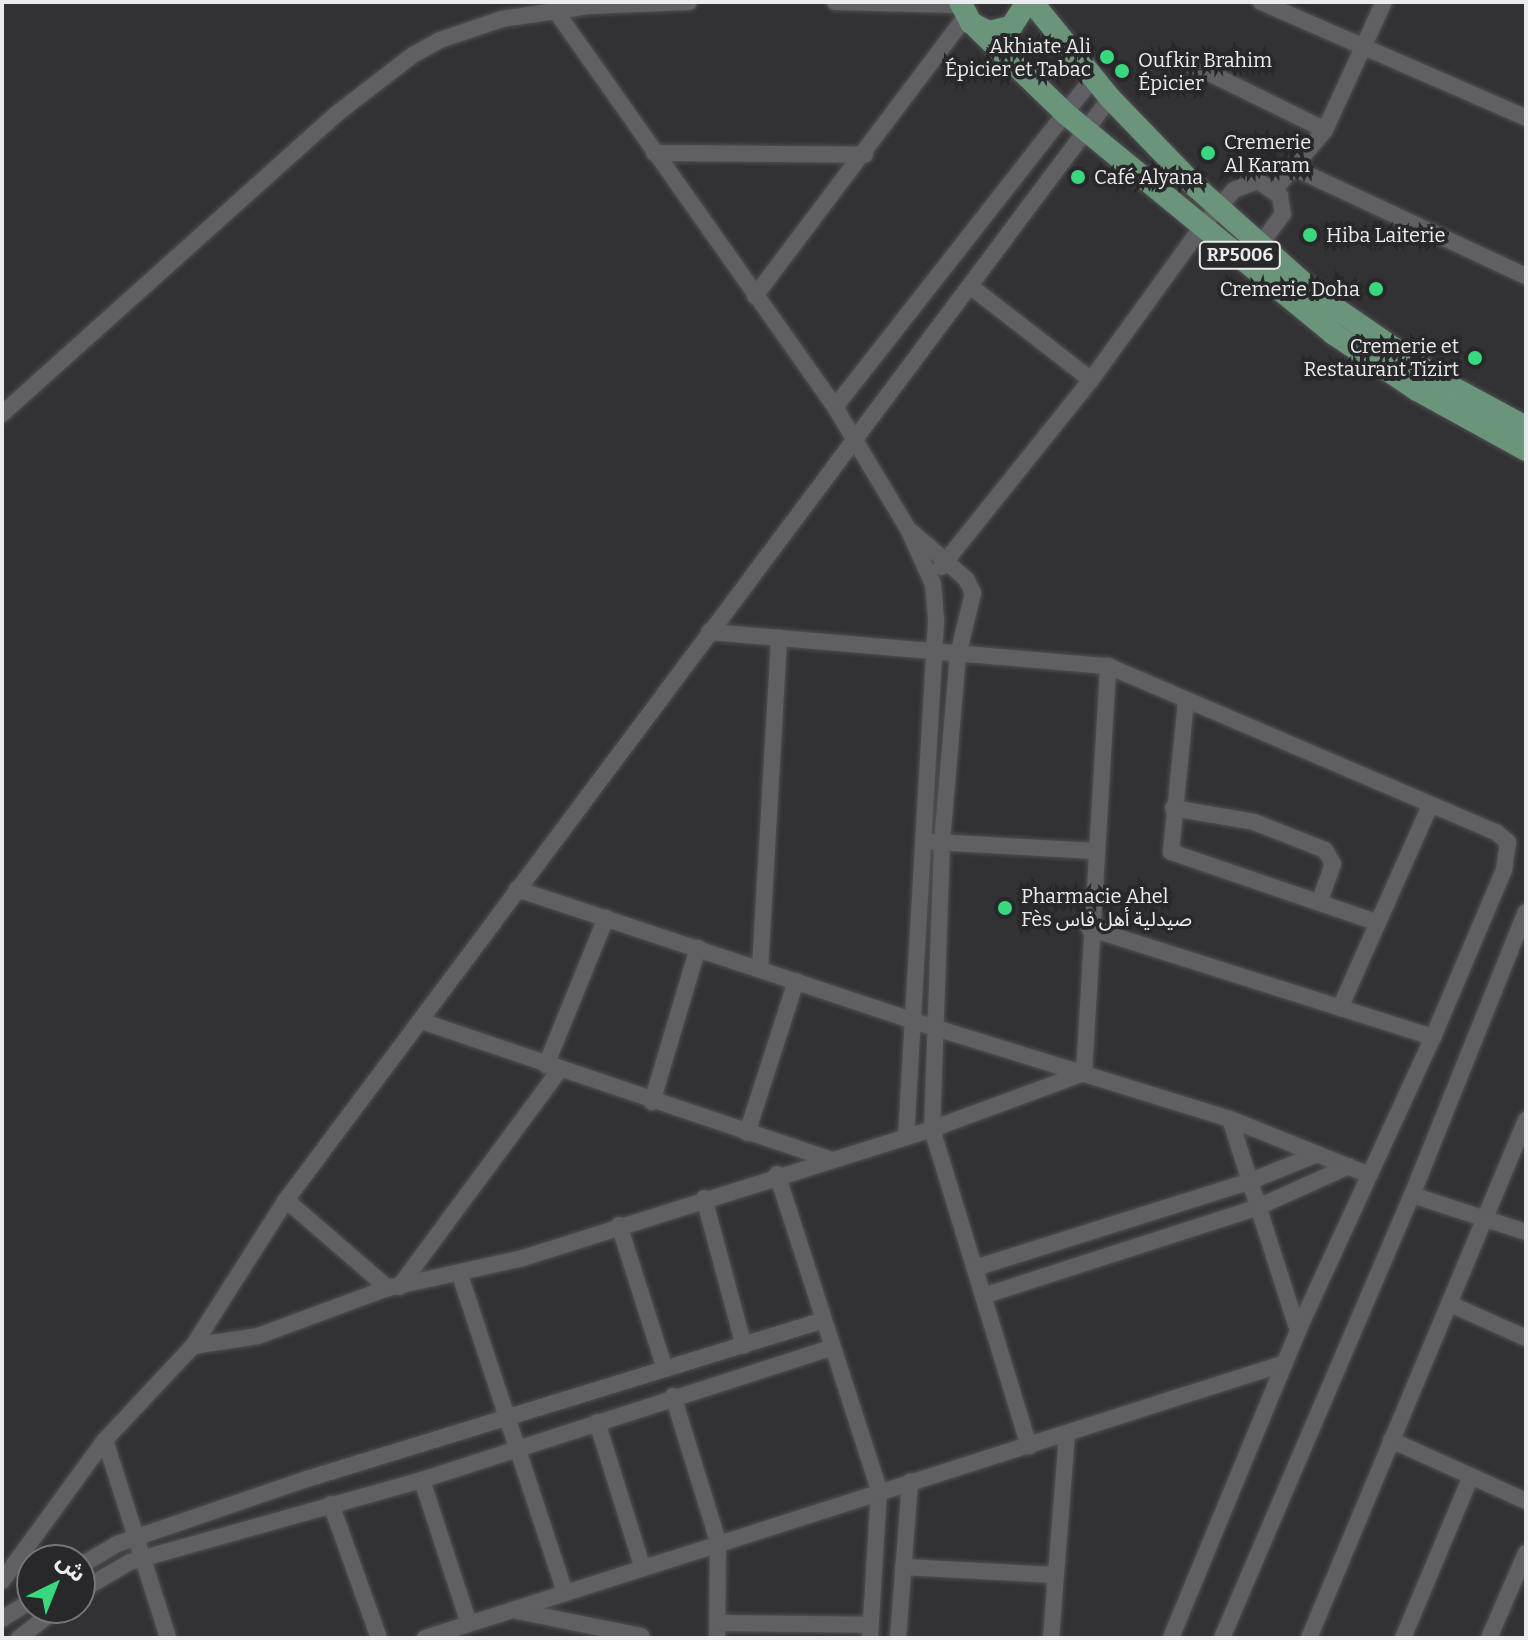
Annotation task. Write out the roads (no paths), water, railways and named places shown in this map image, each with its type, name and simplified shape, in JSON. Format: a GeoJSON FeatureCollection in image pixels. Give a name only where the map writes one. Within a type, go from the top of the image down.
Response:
{"type":"FeatureCollection","features":[{"type":"Feature","properties":{"kind":"main road","name":"RP5006"},"geometry":{"type":"LineString","coordinates":[[966,13],[1011,27],[1030,2],[1211,216]]}},
{"type":"Feature","properties":{"kind":"main road","name":"RP5006"},"geometry":{"type":"LineString","coordinates":[[966,13],[1066,114],[1211,216],[1379,365],[1526,450]]}},
{"type":"Feature","properties":{"kind":"main road","name":"RP5006"},"geometry":{"type":"LineString","coordinates":[[1254,253],[1382,344],[1526,427]]}},
{"type":"Feature","properties":{"kind":"street"},"geometry":{"type":"LineString","coordinates":[[2,414],[220,216],[391,70],[440,40],[502,19],[555,10],[689,2]]}},
{"type":"Feature","properties":{"kind":"street"},"geometry":{"type":"LineString","coordinates":[[755,296],[865,155],[966,13],[886,3],[835,2]]}},
{"type":"Feature","properties":{"kind":"street"},"geometry":{"type":"LineString","coordinates":[[1261,2],[1526,118]]}},
{"type":"Feature","properties":{"kind":"street"},"geometry":{"type":"LineString","coordinates":[[1275,189],[1325,130],[1384,2]]}},
{"type":"Feature","properties":{"kind":"street"},"geometry":{"type":"LineString","coordinates":[[555,10],[835,407],[908,529],[930,575],[936,622],[910,1020],[906,1137]]}},
{"type":"Feature","properties":{"kind":"street"},"geometry":{"type":"LineString","coordinates":[[1191,64],[1325,130]]}},
{"type":"Feature","properties":{"kind":"street"},"geometry":{"type":"LineString","coordinates":[[835,407],[1093,78]]}},
{"type":"Feature","properties":{"kind":"street"},"geometry":{"type":"LineString","coordinates":[[2,1581],[105,1440],[193,1346],[286,1200],[1110,98]]}},
{"type":"Feature","properties":{"kind":"street"},"geometry":{"type":"LineString","coordinates":[[654,153],[865,155]]}},
{"type":"Feature","properties":{"kind":"street"},"geometry":{"type":"LineString","coordinates":[[1294,168],[1526,276]]}},
{"type":"Feature","properties":{"kind":"street"},"geometry":{"type":"LineString","coordinates":[[930,575],[948,563],[1091,380],[1211,216],[1249,181],[1275,189]]}},
{"type":"Feature","properties":{"kind":"street"},"geometry":{"type":"LineString","coordinates":[[1254,253],[1283,214],[1275,189]]}},
{"type":"Feature","properties":{"kind":"street"},"geometry":{"type":"LineString","coordinates":[[970,286],[1091,380]]}},
{"type":"Feature","properties":{"kind":"street"},"geometry":{"type":"LineString","coordinates":[[908,529],[948,563],[973,593],[958,655],[942,843],[932,1027],[932,1129],[1029,1446]]}},
{"type":"Feature","properties":{"kind":"street"},"geometry":{"type":"LineString","coordinates":[[709,632],[1108,666],[1496,832],[1509,847],[1433,1037],[1298,1331],[1171,1638]]}},
{"type":"Feature","properties":{"kind":"street"},"geometry":{"type":"LineString","coordinates":[[760,969],[779,638]]}},
{"type":"Feature","properties":{"kind":"street"},"geometry":{"type":"LineString","coordinates":[[1084,1073],[1089,928],[1108,666]]}},
{"type":"Feature","properties":{"kind":"street"},"geometry":{"type":"LineString","coordinates":[[1186,701],[1173,808],[1170,850],[1174,855],[1378,923]]}},
{"type":"Feature","properties":{"kind":"street"},"geometry":{"type":"LineString","coordinates":[[1340,1008],[1430,806]]}},
{"type":"Feature","properties":{"kind":"street"},"geometry":{"type":"LineString","coordinates":[[1173,808],[1254,822],[1325,850],[1333,864],[1319,903]]}},
{"type":"Feature","properties":{"kind":"street"},"geometry":{"type":"LineString","coordinates":[[921,841],[1095,851]]}},
{"type":"Feature","properties":{"kind":"street"},"geometry":{"type":"LineString","coordinates":[[517,889],[910,1020],[1230,1119],[1369,1175]]}},
{"type":"Feature","properties":{"kind":"street"},"geometry":{"type":"LineString","coordinates":[[1222,1638],[1412,1195],[1526,912]]}},
{"type":"Feature","properties":{"kind":"street"},"geometry":{"type":"LineString","coordinates":[[393,1287],[553,1068],[606,918]]}},
{"type":"Feature","properties":{"kind":"street"},"geometry":{"type":"LineString","coordinates":[[1089,928],[1433,1037]]}},
{"type":"Feature","properties":{"kind":"street"},"geometry":{"type":"LineString","coordinates":[[652,1102],[698,948]]}},
{"type":"Feature","properties":{"kind":"street"},"geometry":{"type":"LineString","coordinates":[[747,1133],[796,981]]}},
{"type":"Feature","properties":{"kind":"street"},"geometry":{"type":"LineString","coordinates":[[421,1021],[652,1102],[830,1159]]}},
{"type":"Feature","properties":{"kind":"street"},"geometry":{"type":"LineString","coordinates":[[193,1346],[258,1336],[393,1287],[460,1275],[777,1174],[932,1129],[1084,1073]]}},
{"type":"Feature","properties":{"kind":"street"},"geometry":{"type":"LineString","coordinates":[[1230,1119],[1256,1208],[1298,1331]]}},
{"type":"Feature","properties":{"kind":"street"},"geometry":{"type":"LineString","coordinates":[[1309,1638],[1526,1121]]}},
{"type":"Feature","properties":{"kind":"street"},"geometry":{"type":"LineString","coordinates":[[975,1268],[1248,1182],[1318,1154]]}},
{"type":"Feature","properties":{"kind":"street"},"geometry":{"type":"LineString","coordinates":[[983,1296],[1256,1208],[1349,1166]]}},
{"type":"Feature","properties":{"kind":"street"},"geometry":{"type":"LineString","coordinates":[[673,1396],[718,1541],[717,1630],[871,1632],[879,1490],[821,1321],[777,1174]]}},
{"type":"Feature","properties":{"kind":"street"},"geometry":{"type":"LineString","coordinates":[[1412,1195],[1526,1232]]}},
{"type":"Feature","properties":{"kind":"street"},"geometry":{"type":"LineString","coordinates":[[704,1198],[744,1346]]}},
{"type":"Feature","properties":{"kind":"street"},"geometry":{"type":"LineString","coordinates":[[286,1200],[393,1287]]}},
{"type":"Feature","properties":{"kind":"street"},"geometry":{"type":"LineString","coordinates":[[619,1225],[665,1369]]}},
{"type":"Feature","properties":{"kind":"street"},"geometry":{"type":"LineString","coordinates":[[460,1275],[505,1420],[565,1592]]}},
{"type":"Feature","properties":{"kind":"street"},"geometry":{"type":"LineString","coordinates":[[1450,1304],[1526,1338]]}},
{"type":"Feature","properties":{"kind":"street"},"geometry":{"type":"LineString","coordinates":[[96,1558],[138,1537],[395,1450],[505,1420],[821,1321]]}},
{"type":"Feature","properties":{"kind":"street"},"geometry":{"type":"LineString","coordinates":[[96,1580],[112,1569],[145,1557],[422,1480],[673,1396],[830,1348]]}},
{"type":"Feature","properties":{"kind":"street"},"geometry":{"type":"LineString","coordinates":[[425,1638],[718,1541],[1067,1435],[1285,1363]]}},
{"type":"Feature","properties":{"kind":"street"},"geometry":{"type":"LineString","coordinates":[[597,1422],[642,1566]]}},
{"type":"Feature","properties":{"kind":"street"},"geometry":{"type":"LineString","coordinates":[[1051,1638],[1067,1435]]}},
{"type":"Feature","properties":{"kind":"street"},"geometry":{"type":"LineString","coordinates":[[105,1440],[145,1557],[168,1638]]}},
{"type":"Feature","properties":{"kind":"street"},"geometry":{"type":"LineString","coordinates":[[1391,1440],[1526,1501]]}},
{"type":"Feature","properties":{"kind":"street"},"geometry":{"type":"LineString","coordinates":[[1403,1638],[1471,1476]]}},
{"type":"Feature","properties":{"kind":"street"},"geometry":{"type":"LineString","coordinates":[[422,1480],[469,1624]]}},
{"type":"Feature","properties":{"kind":"street"},"geometry":{"type":"LineString","coordinates":[[898,1638],[910,1481]]}},
{"type":"Feature","properties":{"kind":"street"},"geometry":{"type":"LineString","coordinates":[[331,1504],[379,1638]]}},
{"type":"Feature","properties":{"kind":"street"},"geometry":{"type":"LineString","coordinates":[[1489,1638],[1526,1553]]}},
{"type":"Feature","properties":{"kind":"street"},"geometry":{"type":"LineString","coordinates":[[903,1567],[1056,1575]]}},
{"type":"Feature","properties":{"kind":"street"},"geometry":{"type":"LineString","coordinates":[[510,1610],[641,1636]]}},
{"type":"Feature","properties":{"kind":"street"},"geometry":{"type":"LineString","coordinates":[[19,1638],[37,1624]]}},
{"type":"Feature","properties":{"kind":"place","name":"Akhiate Ali Épicier et Tabac"},"geometry":{"type":"Point","coordinates":[1107,57]}},
{"type":"Feature","properties":{"kind":"place","name":"Oufkir Brahim Épicier"},"geometry":{"type":"Point","coordinates":[1122,71]}},
{"type":"Feature","properties":{"kind":"place","name":"Cremerie Al Karam"},"geometry":{"type":"Point","coordinates":[1208,153]}},
{"type":"Feature","properties":{"kind":"place","name":"Café Alyana"},"geometry":{"type":"Point","coordinates":[1078,177]}},
{"type":"Feature","properties":{"kind":"place","name":"Hiba Laiterie"},"geometry":{"type":"Point","coordinates":[1310,235]}},
{"type":"Feature","properties":{"kind":"place","name":"Cremerie Doha"},"geometry":{"type":"Point","coordinates":[1376,289]}},
{"type":"Feature","properties":{"kind":"place","name":"Cremerie et Restaurant Tizirt"},"geometry":{"type":"Point","coordinates":[1475,358]}},
{"type":"Feature","properties":{"kind":"place","name":"Pharmacie Ahel Fès صيدلية أهل فاس"},"geometry":{"type":"Point","coordinates":[1005,908]}}]}
